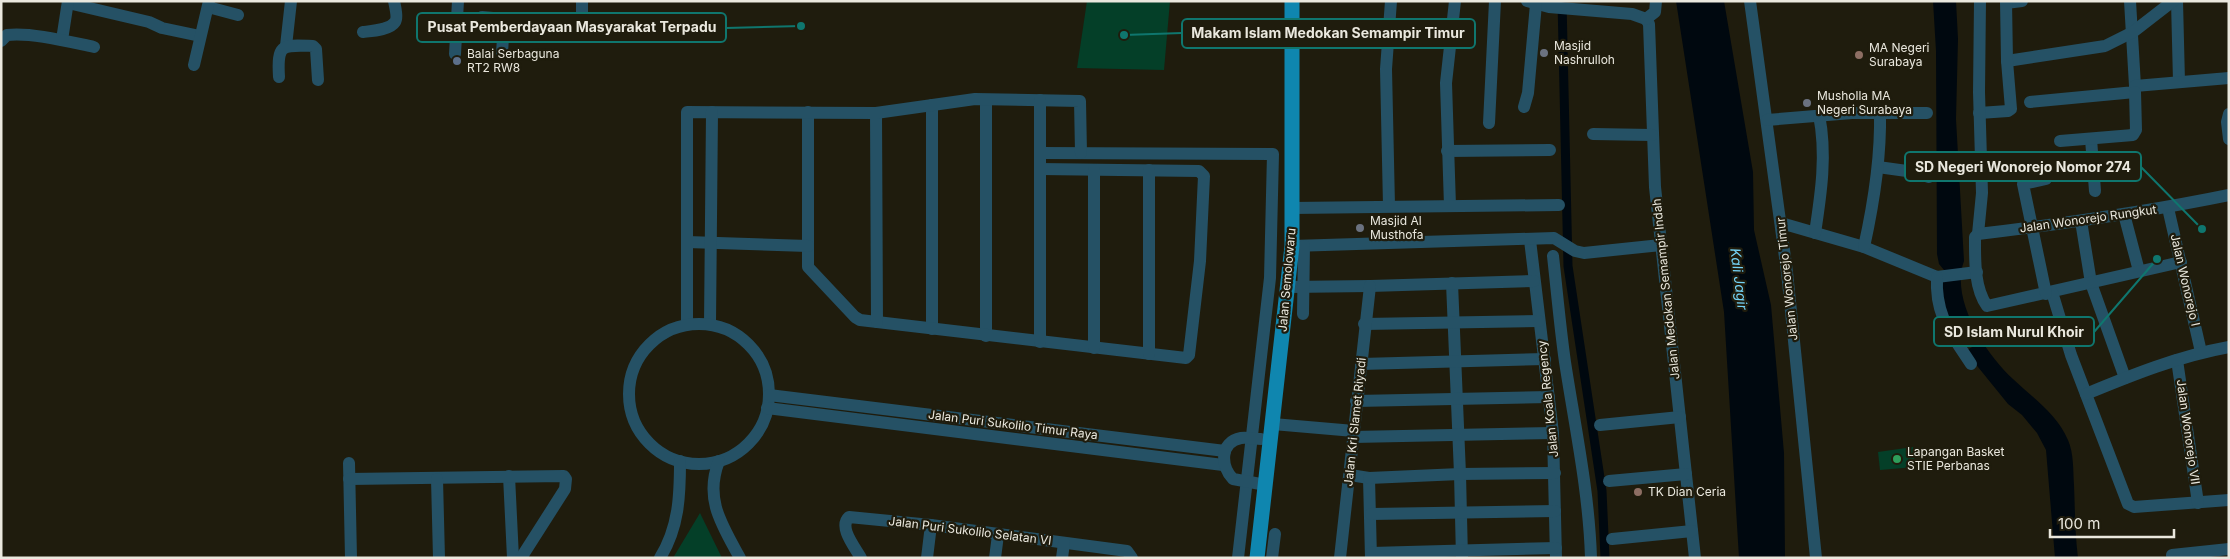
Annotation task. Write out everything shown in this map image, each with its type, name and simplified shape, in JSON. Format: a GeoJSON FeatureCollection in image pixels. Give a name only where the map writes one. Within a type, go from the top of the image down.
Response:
{"type":"FeatureCollection","features":[{"type":"Feature","properties":{"kind":"main road","name":"Jalan Semolowaru"},"geometry":{"type":"LineString","coordinates":[[1258,558],[1256,484],[1261,440],[1273,424],[1289,286],[1298,246],[1292,208],[1292,1]]}},
{"type":"Feature","properties":{"kind":"street"},"geometry":{"type":"LineString","coordinates":[[279,76],[278,56],[286,46],[291,1]]}},
{"type":"Feature","properties":{"kind":"street"},"geometry":{"type":"LineString","coordinates":[[363,32],[383,29],[394,23],[396,20],[394,1]]}},
{"type":"Feature","properties":{"kind":"street"},"geometry":{"type":"LineString","coordinates":[[455,54],[458,1]]}},
{"type":"Feature","properties":{"kind":"street"},"geometry":{"type":"LineString","coordinates":[[582,1],[582,22]]}},
{"type":"Feature","properties":{"kind":"street"},"geometry":{"type":"LineString","coordinates":[[1389,206],[1386,69],[1391,1]]}},
{"type":"Feature","properties":{"kind":"street"},"geometry":{"type":"LineString","coordinates":[[1450,206],[1446,83],[1455,1]]}},
{"type":"Feature","properties":{"kind":"street"},"geometry":{"type":"LineString","coordinates":[[1489,123],[1495,1]]}},
{"type":"Feature","properties":{"kind":"street"},"geometry":{"type":"LineString","coordinates":[[1524,107],[1528,93],[1532,2],[1549,7],[1569,9],[1607,6],[1646,19],[1655,12],[1656,1]]}},
{"type":"Feature","properties":{"kind":"street","name":"Jalan Wonorejo Timur"},"geometry":{"type":"LineString","coordinates":[[1750,1],[1781,223],[1816,558]]}},
{"type":"Feature","properties":{"kind":"street"},"geometry":{"type":"LineString","coordinates":[[1980,1],[1979,113],[1982,193],[1971,273],[1987,306],[2181,262]]}},
{"type":"Feature","properties":{"kind":"street"},"geometry":{"type":"LineString","coordinates":[[1979,113],[2008,111],[2011,109],[2007,61],[2006,2],[2022,1]]}},
{"type":"Feature","properties":{"kind":"street"},"geometry":{"type":"LineString","coordinates":[[2060,141],[2134,136],[2136,130],[2135,89],[2130,1]]}},
{"type":"Feature","properties":{"kind":"street"},"geometry":{"type":"LineString","coordinates":[[2007,61],[2105,46],[2132,32],[2173,1]]}},
{"type":"Feature","properties":{"kind":"street"},"geometry":{"type":"LineString","coordinates":[[2176,1],[2179,82]]}},
{"type":"Feature","properties":{"kind":"street"},"geometry":{"type":"LineString","coordinates":[[62,40],[68,2],[110,7],[162,28],[200,36]]}},
{"type":"Feature","properties":{"kind":"street"},"geometry":{"type":"LineString","coordinates":[[194,65],[208,3],[238,15]]}},
{"type":"Feature","properties":{"kind":"street"},"geometry":{"type":"LineString","coordinates":[[482,18],[582,22],[668,22]]}},
{"type":"Feature","properties":{"kind":"street"},"geometry":{"type":"LineString","coordinates":[[502,54],[504,19]]}},
{"type":"Feature","properties":{"kind":"street","name":"Jalan Medokan Semampir Indah"},"geometry":{"type":"LineString","coordinates":[[1646,19],[1649,24],[1652,135],[1661,245],[1695,558]]}},
{"type":"Feature","properties":{"kind":"street"},"geometry":{"type":"LineString","coordinates":[[1,41],[7,35],[12,35],[62,40],[94,47]]}},
{"type":"Feature","properties":{"kind":"street"},"geometry":{"type":"LineString","coordinates":[[286,46],[316,46],[318,80]]}},
{"type":"Feature","properties":{"kind":"street"},"geometry":{"type":"LineString","coordinates":[[2030,102],[2179,82],[2229,78]]}},
{"type":"Feature","properties":{"kind":"street"},"geometry":{"type":"LineString","coordinates":[[986,100],[986,336]]}},
{"type":"Feature","properties":{"kind":"street"},"geometry":{"type":"LineString","coordinates":[[686,324],[687,112],[876,113],[986,100],[1080,101],[1081,153]]}},
{"type":"Feature","properties":{"kind":"street"},"geometry":{"type":"LineString","coordinates":[[1040,100],[1040,342]]}},
{"type":"Feature","properties":{"kind":"street"},"geometry":{"type":"LineString","coordinates":[[932,105],[932,330]]}},
{"type":"Feature","properties":{"kind":"street"},"geometry":{"type":"LineString","coordinates":[[710,324],[712,112]]}},
{"type":"Feature","properties":{"kind":"street"},"geometry":{"type":"LineString","coordinates":[[808,112],[808,267],[855,317],[932,330],[1186,358],[1189,355],[1200,261],[1204,176],[1199,171],[1040,169]]}},
{"type":"Feature","properties":{"kind":"street"},"geometry":{"type":"LineString","coordinates":[[876,113],[877,322]]}},
{"type":"Feature","properties":{"kind":"street"},"geometry":{"type":"LineString","coordinates":[[1864,246],[1881,146],[1880,113]]}},
{"type":"Feature","properties":{"kind":"street"},"geometry":{"type":"LineString","coordinates":[[1766,120],[1819,115],[1927,113]]}},
{"type":"Feature","properties":{"kind":"street"},"geometry":{"type":"LineString","coordinates":[[2229,114],[2227,122],[2229,139]]}},
{"type":"Feature","properties":{"kind":"street"},"geometry":{"type":"LineString","coordinates":[[1815,233],[1820,206],[1823,165],[1822,130],[1819,115]]}},
{"type":"Feature","properties":{"kind":"street"},"geometry":{"type":"LineString","coordinates":[[1593,134],[1652,135]]}},
{"type":"Feature","properties":{"kind":"street"},"geometry":{"type":"LineString","coordinates":[[2091,139],[2095,191]]}},
{"type":"Feature","properties":{"kind":"street"},"geometry":{"type":"LineString","coordinates":[[1447,152],[1550,150]]}},
{"type":"Feature","properties":{"kind":"street"},"geometry":{"type":"LineString","coordinates":[[1040,153],[1273,154],[1270,278],[1261,440],[1238,438],[1228,444],[1223,465],[1233,479],[1256,484],[1238,558]]}},
{"type":"Feature","properties":{"kind":"street"},"geometry":{"type":"LineString","coordinates":[[1878,167],[1914,172],[1929,177]]}},
{"type":"Feature","properties":{"kind":"street"},"geometry":{"type":"LineString","coordinates":[[1094,170],[1094,348]]}},
{"type":"Feature","properties":{"kind":"street"},"geometry":{"type":"LineString","coordinates":[[1149,170],[1149,354]]}},
{"type":"Feature","properties":{"kind":"street"},"geometry":{"type":"LineString","coordinates":[[2046,179],[2023,184],[2031,228],[2049,293],[2128,504],[2134,507],[2229,500]]}},
{"type":"Feature","properties":{"kind":"street","name":"Jalan Wonorejo Rungkut"},"geometry":{"type":"LineString","coordinates":[[1977,235],[2168,208],[2229,195]]}},
{"type":"Feature","properties":{"kind":"street"},"geometry":{"type":"LineString","coordinates":[[1292,208],[1559,204]]}},
{"type":"Feature","properties":{"kind":"street","name":"Jalan Wonorejo I"},"geometry":{"type":"LineString","coordinates":[[2168,208],[2201,352]]}},
{"type":"Feature","properties":{"kind":"street"},"geometry":{"type":"LineString","coordinates":[[2124,214],[2139,271]]}},
{"type":"Feature","properties":{"kind":"street"},"geometry":{"type":"LineString","coordinates":[[2081,220],[2091,282],[2125,378]]}},
{"type":"Feature","properties":{"kind":"street"},"geometry":{"type":"LineString","coordinates":[[1781,223],[1864,246],[1940,277],[1971,273]]}},
{"type":"Feature","properties":{"kind":"street"},"geometry":{"type":"LineString","coordinates":[[1302,314],[1304,287],[1298,246],[1546,238],[1559,239],[1575,251],[1584,253],[1661,245]]}},
{"type":"Feature","properties":{"kind":"street","name":"Jalan Koala Regency"},"geometry":{"type":"LineString","coordinates":[[1530,240],[1553,433],[1556,553]]}},
{"type":"Feature","properties":{"kind":"street"},"geometry":{"type":"LineString","coordinates":[[687,242],[808,246]]}},
{"type":"Feature","properties":{"kind":"street"},"geometry":{"type":"LineString","coordinates":[[1552,256],[1565,362],[1580,450],[1590,531],[1591,558]]}},
{"type":"Feature","properties":{"kind":"street"},"geometry":{"type":"LineString","coordinates":[[1940,277],[1938,306],[1946,325],[1971,364]]}},
{"type":"Feature","properties":{"kind":"street"},"geometry":{"type":"LineString","coordinates":[[1289,286],[1370,286],[1534,281]]}},
{"type":"Feature","properties":{"kind":"street"},"geometry":{"type":"LineString","coordinates":[[1452,283],[1462,554]]}},
{"type":"Feature","properties":{"kind":"street","name":"Jalan Kri Slamet Riyadi"},"geometry":{"type":"LineString","coordinates":[[1340,558],[1364,324],[1370,286]]}},
{"type":"Feature","properties":{"kind":"street"},"geometry":{"type":"LineString","coordinates":[[1364,324],[1539,321]]}},
{"type":"Feature","properties":{"kind":"street"},"geometry":{"type":"LineString","coordinates":[[686,324],[710,324],[733,333],[752,348],[765,370],[768,401],[764,420],[750,441],[741,450],[719,461],[693,464],[666,455],[642,435],[630,406],[629,390],[632,375],[646,347],[665,333],[686,324]]}},
{"type":"Feature","properties":{"kind":"street","name":"Jalan Wonorejo VII"},"geometry":{"type":"LineString","coordinates":[[2086,394],[2125,378],[2201,352],[2229,347]]}},
{"type":"Feature","properties":{"kind":"street"},"geometry":{"type":"LineString","coordinates":[[1361,364],[1545,359]]}},
{"type":"Feature","properties":{"kind":"street","name":"Jalan Wonorejo VII"},"geometry":{"type":"LineString","coordinates":[[2178,360],[2198,503]]}},
{"type":"Feature","properties":{"kind":"street"},"geometry":{"type":"LineString","coordinates":[[1356,401],[1549,398]]}},
{"type":"Feature","properties":{"kind":"street","name":"Jalan Puri Sukolilo Timur Raya"},"geometry":{"type":"LineString","coordinates":[[768,401],[1016,425],[1225,451]]}},
{"type":"Feature","properties":{"kind":"street","name":"Jalan Puri Sukolilo Timur Raya"},"geometry":{"type":"LineString","coordinates":[[768,401],[1013,439],[1223,465]]}},
{"type":"Feature","properties":{"kind":"street"},"geometry":{"type":"LineString","coordinates":[[1600,425],[1680,417]]}},
{"type":"Feature","properties":{"kind":"street"},"geometry":{"type":"LineString","coordinates":[[1273,424],[1354,434],[1458,436],[1553,433]]}},
{"type":"Feature","properties":{"kind":"street"},"geometry":{"type":"LineString","coordinates":[[1013,439],[1016,425]]}},
{"type":"Feature","properties":{"kind":"street"},"geometry":{"type":"LineString","coordinates":[[660,558],[676,525],[680,499],[680,461]]}},
{"type":"Feature","properties":{"kind":"street"},"geometry":{"type":"LineString","coordinates":[[719,461],[713,476],[712,489],[716,508],[740,558]]}},
{"type":"Feature","properties":{"kind":"street"},"geometry":{"type":"LineString","coordinates":[[349,463],[351,558]]}},
{"type":"Feature","properties":{"kind":"street"},"geometry":{"type":"LineString","coordinates":[[1350,475],[1369,478],[1460,474],[1554,473]]}},
{"type":"Feature","properties":{"kind":"street"},"geometry":{"type":"LineString","coordinates":[[1609,481],[1686,474]]}},
{"type":"Feature","properties":{"kind":"street"},"geometry":{"type":"LineString","coordinates":[[509,476],[513,558]]}},
{"type":"Feature","properties":{"kind":"street"},"geometry":{"type":"LineString","coordinates":[[350,479],[564,476],[566,478],[565,489],[521,558]]}},
{"type":"Feature","properties":{"kind":"street"},"geometry":{"type":"LineString","coordinates":[[1369,478],[1371,555],[1556,553]]}},
{"type":"Feature","properties":{"kind":"street"},"geometry":{"type":"LineString","coordinates":[[437,479],[438,558]]}},
{"type":"Feature","properties":{"kind":"street"},"geometry":{"type":"LineString","coordinates":[[1371,514],[1555,511]]}},
{"type":"Feature","properties":{"kind":"street","name":"Jalan Puri Sukolilo Selatan VI"},"geometry":{"type":"LineString","coordinates":[[861,558],[846,532],[845,522],[849,517],[931,525],[1127,550],[1132,558]]}},
{"type":"Feature","properties":{"kind":"street"},"geometry":{"type":"LineString","coordinates":[[927,558],[931,525]]}},
{"type":"Feature","properties":{"kind":"street"},"geometry":{"type":"LineString","coordinates":[[1612,539],[1692,531]]}},
{"type":"Feature","properties":{"kind":"street"},"geometry":{"type":"LineString","coordinates":[[1272,558],[1275,534]]}},
{"type":"Feature","properties":{"kind":"street"},"geometry":{"type":"LineString","coordinates":[[995,558],[998,535]]}},
{"type":"Feature","properties":{"kind":"street"},"geometry":{"type":"LineString","coordinates":[[1062,558],[1064,543]]}},
{"type":"Feature","properties":{"kind":"street"},"geometry":{"type":"LineString","coordinates":[[2172,555],[2229,549]]}},
{"type":"Feature","properties":{"kind":"green space"},"geometry":{"type":"Polygon","coordinates":[[[1087,1],[1170,1],[1164,70],[1077,68],[1087,1]]]}},
{"type":"Feature","properties":{"kind":"green space","name":"Lapangan Basket STIE Perbanas"},"geometry":{"type":"Polygon","coordinates":[[[1913,447],[1915,467],[1880,470],[1878,452],[1913,447]]]}},
{"type":"Feature","properties":{"kind":"green space"},"geometry":{"type":"Polygon","coordinates":[[[700,513],[722,558],[673,558],[700,513]]]}},
{"type":"Feature","properties":{"kind":"water","name":"Kali Jagir"},"geometry":{"type":"Polygon","coordinates":[[[1676,1],[1724,1],[1753,172],[1754,230],[1771,305],[1784,453],[1785,558],[1739,558],[1724,312],[1676,1]]]}},
{"type":"Feature","properties":{"kind":"water"},"geometry":{"type":"Polygon","coordinates":[[[1933,1],[1956,1],[1958,39],[1956,119],[1964,261],[1961,276],[1966,308],[1982,340],[2002,368],[2051,414],[2068,440],[2073,462],[2078,558],[2055,558],[2046,450],[2037,433],[2022,415],[2008,404],[1965,351],[1974,346],[1961,322],[1951,328],[1941,293],[1944,270],[1939,264],[1937,254],[1936,51],[1933,1]]]}},
{"type":"Feature","properties":{"kind":"waterway"},"geometry":{"type":"LineString","coordinates":[[1562,1],[1568,266],[1602,491],[1605,558]]}},
{"type":"Feature","properties":{"kind":"place","name":"Pusat Pemberdayaan Masyarakat Terpadu"},"geometry":{"type":"Point","coordinates":[801,26]}},
{"type":"Feature","properties":{"kind":"place","name":"Makam Islam Medokan Semampir Timur"},"geometry":{"type":"Point","coordinates":[1124,35]}},
{"type":"Feature","properties":{"kind":"place","name":"Masjid Nashrulloh"},"geometry":{"type":"Point","coordinates":[1544,53]}},
{"type":"Feature","properties":{"kind":"place","name":"MA Negeri Surabaya"},"geometry":{"type":"Point","coordinates":[1859,55]}},
{"type":"Feature","properties":{"kind":"place","name":"Balai Serbaguna RT2 RW8"},"geometry":{"type":"Point","coordinates":[457,61]}},
{"type":"Feature","properties":{"kind":"place","name":"Musholla MA Negeri Surabaya"},"geometry":{"type":"Point","coordinates":[1807,103]}},
{"type":"Feature","properties":{"kind":"place","name":"Masjid Al Musthofa"},"geometry":{"type":"Point","coordinates":[1360,228]}},
{"type":"Feature","properties":{"kind":"place","name":"SD Negeri Wonorejo Nomor 274"},"geometry":{"type":"Point","coordinates":[2202,229]}},
{"type":"Feature","properties":{"kind":"place","name":"SD Islam Nurul Khoir"},"geometry":{"type":"Point","coordinates":[2157,259]}},
{"type":"Feature","properties":{"kind":"place","name":"Lapangan Basket STIE Perbanas"},"geometry":{"type":"Point","coordinates":[1897,459]}},
{"type":"Feature","properties":{"kind":"place","name":"TK Dian Ceria"},"geometry":{"type":"Point","coordinates":[1638,492]}}]}
